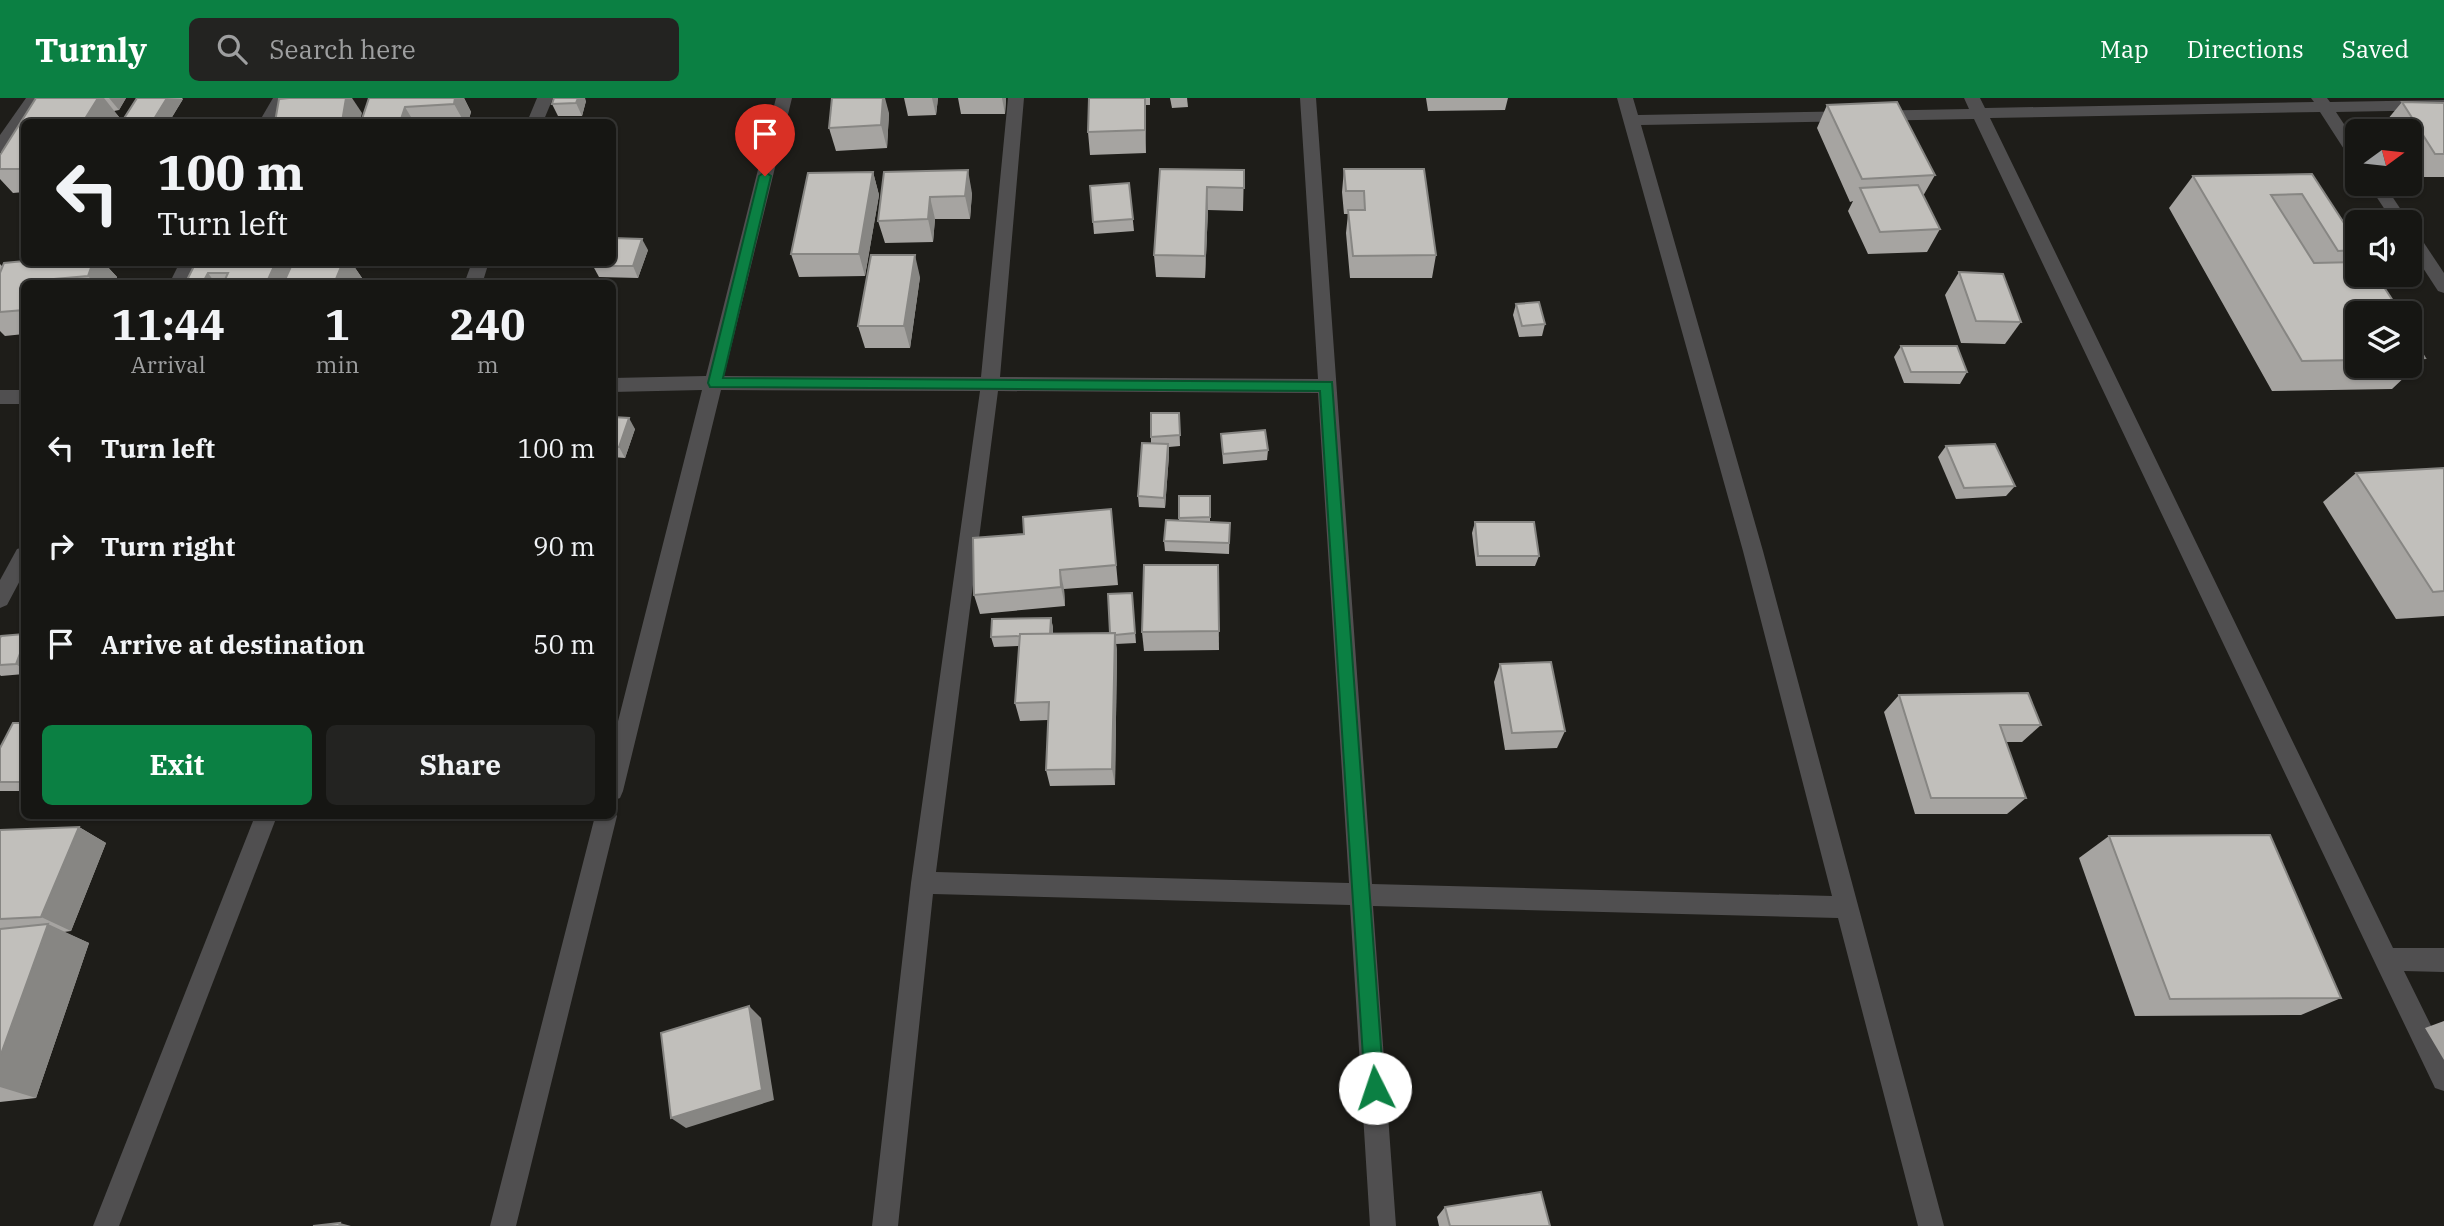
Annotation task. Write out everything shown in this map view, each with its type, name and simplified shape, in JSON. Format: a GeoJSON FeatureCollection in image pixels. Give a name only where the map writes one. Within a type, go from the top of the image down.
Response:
{"type":"FeatureCollection","features":[{"type":"Feature","properties":{"kind":"street"},"geometry":{"type":"LineString","coordinates":[[0,147],[34,98]]}},
{"type":"Feature","properties":{"kind":"street"},"geometry":{"type":"LineString","coordinates":[[269,119],[281,98]]}},
{"type":"Feature","properties":{"kind":"street"},"geometry":{"type":"LineString","coordinates":[[536,119],[545,98]]}},
{"type":"Feature","properties":{"kind":"street"},"geometry":{"type":"LineString","coordinates":[[616,775],[784,98]]}},
{"type":"Feature","properties":{"kind":"street"},"geometry":{"type":"LineString","coordinates":[[886,1226],[923,883],[990,384],[1016,98]]}},
{"type":"Feature","properties":{"kind":"street"},"geometry":{"type":"LineString","coordinates":[[1308,98],[1383,1226]]}},
{"type":"Feature","properties":{"kind":"street"},"geometry":{"type":"LineString","coordinates":[[1625,98],[1753,551],[1931,1226]]}},
{"type":"Feature","properties":{"kind":"street"},"geometry":{"type":"LineString","coordinates":[[1630,120],[1975,105],[2321,102],[2444,105]]}},
{"type":"Feature","properties":{"kind":"street"},"geometry":{"type":"LineString","coordinates":[[2321,102],[2345,138]]}},
{"type":"Feature","properties":{"kind":"street"},"geometry":{"type":"LineString","coordinates":[[1975,105],[2444,1079]]}},
{"type":"Feature","properties":{"kind":"street"},"geometry":{"type":"LineString","coordinates":[[2422,253],[2444,286]]}},
{"type":"Feature","properties":{"kind":"street"},"geometry":{"type":"LineString","coordinates":[[616,385],[1327,386]]}},
{"type":"Feature","properties":{"kind":"street"},"geometry":{"type":"LineString","coordinates":[[0,397],[21,397]]}},
{"type":"Feature","properties":{"kind":"street"},"geometry":{"type":"LineString","coordinates":[[0,599],[21,560]]}},
{"type":"Feature","properties":{"kind":"street"},"geometry":{"type":"LineString","coordinates":[[106,1226],[265,819]]}},
{"type":"Feature","properties":{"kind":"street"},"geometry":{"type":"LineString","coordinates":[[503,1226],[605,819]]}},
{"type":"Feature","properties":{"kind":"street"},"geometry":{"type":"LineString","coordinates":[[923,883],[1848,907]]}},
{"type":"Feature","properties":{"kind":"street"},"geometry":{"type":"LineString","coordinates":[[2385,959],[2444,960]]}},
{"type":"Feature","properties":{"kind":"building"},"geometry":{"type":"Polygon","coordinates":[[[36,98],[98,98],[85,119],[23,119],[36,98]]]}},
{"type":"Feature","properties":{"kind":"building"},"geometry":{"type":"Polygon","coordinates":[[[137,98],[167,98],[154,119],[124,119],[137,98]]]}},
{"type":"Feature","properties":{"kind":"building"},"geometry":{"type":"Polygon","coordinates":[[[346,98],[342,119],[276,119],[279,99],[346,98]]]}},
{"type":"Feature","properties":{"kind":"building"},"geometry":{"type":"Polygon","coordinates":[[[369,98],[455,98],[454,104],[405,107],[401,119],[362,119],[369,98]]]}},
{"type":"Feature","properties":{"kind":"building"},"geometry":{"type":"Polygon","coordinates":[[[554,98],[578,98],[576,103],[552,104],[554,98]]]}},
{"type":"Feature","properties":{"kind":"building"},"geometry":{"type":"Polygon","coordinates":[[[832,98],[883,98],[881,125],[829,128],[832,98]]]}},
{"type":"Feature","properties":{"kind":"building"},"geometry":{"type":"Polygon","coordinates":[[[1089,98],[1145,98],[1145,130],[1088,132],[1089,98]]]}},
{"type":"Feature","properties":{"kind":"building"},"geometry":{"type":"Polygon","coordinates":[[[1897,102],[1935,175],[1862,179],[1827,105],[1897,102]]]}},
{"type":"Feature","properties":{"kind":"building"},"geometry":{"type":"Polygon","coordinates":[[[2402,102],[2444,103],[2444,154],[2435,154],[2422,134],[2422,119],[2413,119],[2402,102]]]}},
{"type":"Feature","properties":{"kind":"building"},"geometry":{"type":"Polygon","coordinates":[[[21,122],[21,169],[0,169],[0,155],[21,122]]]}},
{"type":"Feature","properties":{"kind":"building"},"geometry":{"type":"Polygon","coordinates":[[[1160,169],[1244,170],[1244,188],[1207,187],[1205,256],[1154,255],[1160,169]]]}},
{"type":"Feature","properties":{"kind":"building"},"geometry":{"type":"Polygon","coordinates":[[[1344,169],[1424,169],[1436,255],[1353,256],[1348,210],[1365,210],[1364,191],[1346,191],[1344,169]]]}},
{"type":"Feature","properties":{"kind":"building"},"geometry":{"type":"Polygon","coordinates":[[[968,170],[965,196],[930,197],[928,219],[878,221],[884,172],[968,170]]]}},
{"type":"Feature","properties":{"kind":"building"},"geometry":{"type":"Polygon","coordinates":[[[873,172],[859,254],[791,254],[808,173],[873,172]]]}},
{"type":"Feature","properties":{"kind":"building"},"geometry":{"type":"Polygon","coordinates":[[[2312,174],[2345,225],[2345,251],[2338,251],[2302,194],[2271,195],[2314,263],[2345,262],[2345,287],[2384,287],[2393,301],[2345,301],[2345,360],[2302,361],[2193,176],[2312,174]]]}},
{"type":"Feature","properties":{"kind":"building"},"geometry":{"type":"Polygon","coordinates":[[[1129,183],[1133,219],[1093,222],[1090,186],[1129,183]]]}},
{"type":"Feature","properties":{"kind":"building"},"geometry":{"type":"Polygon","coordinates":[[[1918,185],[1940,229],[1880,232],[1860,188],[1918,185]]]}},
{"type":"Feature","properties":{"kind":"building"},"geometry":{"type":"Polygon","coordinates":[[[616,238],[642,239],[633,266],[616,266],[616,238]]]}},
{"type":"Feature","properties":{"kind":"building"},"geometry":{"type":"Polygon","coordinates":[[[871,255],[915,255],[904,326],[858,326],[871,255]]]}},
{"type":"Feature","properties":{"kind":"building"},"geometry":{"type":"Polygon","coordinates":[[[21,261],[21,266],[92,266],[88,276],[21,280],[21,310],[0,312],[0,273],[4,263],[21,261]]]}},
{"type":"Feature","properties":{"kind":"building"},"geometry":{"type":"Polygon","coordinates":[[[194,266],[274,266],[268,280],[225,280],[228,273],[208,273],[204,280],[187,280],[194,266]]]}},
{"type":"Feature","properties":{"kind":"building"},"geometry":{"type":"Polygon","coordinates":[[[291,266],[341,266],[336,280],[285,280],[291,266]]]}},
{"type":"Feature","properties":{"kind":"building"},"geometry":{"type":"Polygon","coordinates":[[[1959,272],[2003,274],[2021,322],[1976,321],[1959,272]]]}},
{"type":"Feature","properties":{"kind":"building"},"geometry":{"type":"Polygon","coordinates":[[[1539,302],[1545,324],[1522,326],[1516,304],[1539,302]]]}},
{"type":"Feature","properties":{"kind":"building"},"geometry":{"type":"Polygon","coordinates":[[[1901,346],[1957,346],[1967,372],[1911,372],[1901,346]]]}},
{"type":"Feature","properties":{"kind":"building"},"geometry":{"type":"Polygon","coordinates":[[[1151,413],[1179,413],[1180,435],[1151,437],[1151,413]]]}},
{"type":"Feature","properties":{"kind":"building"},"geometry":{"type":"Polygon","coordinates":[[[616,417],[629,418],[619,447],[616,447],[616,417]]]}},
{"type":"Feature","properties":{"kind":"building"},"geometry":{"type":"Polygon","coordinates":[[[1265,430],[1268,450],[1223,454],[1221,434],[1265,430]]]}},
{"type":"Feature","properties":{"kind":"building"},"geometry":{"type":"Polygon","coordinates":[[[1142,443],[1168,444],[1164,498],[1138,496],[1142,443]]]}},
{"type":"Feature","properties":{"kind":"building"},"geometry":{"type":"Polygon","coordinates":[[[1995,444],[2015,486],[1964,488],[1946,446],[1995,444]]]}},
{"type":"Feature","properties":{"kind":"building"},"geometry":{"type":"Polygon","coordinates":[[[2444,468],[2444,591],[2433,592],[2356,473],[2444,468]]]}},
{"type":"Feature","properties":{"kind":"building"},"geometry":{"type":"Polygon","coordinates":[[[1179,496],[1210,496],[1210,517],[1179,518],[1179,496]]]}},
{"type":"Feature","properties":{"kind":"building"},"geometry":{"type":"Polygon","coordinates":[[[1111,509],[1116,565],[1060,570],[1061,587],[974,595],[973,538],[1024,534],[1023,517],[1111,509]]]}},
{"type":"Feature","properties":{"kind":"building"},"geometry":{"type":"Polygon","coordinates":[[[1166,520],[1230,523],[1229,543],[1164,541],[1166,520]]]}},
{"type":"Feature","properties":{"kind":"building"},"geometry":{"type":"Polygon","coordinates":[[[1475,522],[1534,522],[1539,556],[1478,556],[1475,522]]]}},
{"type":"Feature","properties":{"kind":"building"},"geometry":{"type":"Polygon","coordinates":[[[1144,565],[1218,565],[1219,631],[1142,632],[1144,565]]]}},
{"type":"Feature","properties":{"kind":"building"},"geometry":{"type":"Polygon","coordinates":[[[1132,593],[1135,633],[1110,633],[1108,594],[1132,593]]]}},
{"type":"Feature","properties":{"kind":"building"},"geometry":{"type":"Polygon","coordinates":[[[1051,618],[1050,634],[991,637],[992,619],[1051,618]]]}},
{"type":"Feature","properties":{"kind":"building"},"geometry":{"type":"Polygon","coordinates":[[[1115,633],[1112,769],[1046,770],[1049,702],[1015,703],[1020,634],[1115,633]]]}},
{"type":"Feature","properties":{"kind":"building"},"geometry":{"type":"Polygon","coordinates":[[[21,634],[21,651],[16,664],[0,665],[1,636],[21,634]]]}},
{"type":"Feature","properties":{"kind":"building"},"geometry":{"type":"Polygon","coordinates":[[[1551,662],[1565,731],[1512,733],[1500,664],[1551,662]]]}},
{"type":"Feature","properties":{"kind":"building"},"geometry":{"type":"Polygon","coordinates":[[[2028,693],[2041,725],[2000,725],[2026,798],[1931,798],[1899,695],[2028,693]]]}},
{"type":"Feature","properties":{"kind":"building"},"geometry":{"type":"Polygon","coordinates":[[[13,723],[21,723],[21,782],[0,782],[0,748],[13,723]]]}},
{"type":"Feature","properties":{"kind":"building"},"geometry":{"type":"Polygon","coordinates":[[[79,827],[41,917],[0,919],[0,830],[79,827]]]}},
{"type":"Feature","properties":{"kind":"building"},"geometry":{"type":"Polygon","coordinates":[[[2270,835],[2341,998],[2170,999],[2109,836],[2270,835]]]}},
{"type":"Feature","properties":{"kind":"building"},"geometry":{"type":"Polygon","coordinates":[[[48,924],[0,1057],[0,929],[48,924]]]}},
{"type":"Feature","properties":{"kind":"building"},"geometry":{"type":"Polygon","coordinates":[[[749,1006],[762,1090],[671,1118],[661,1033],[749,1006]]]}},
{"type":"Feature","properties":{"kind":"building"},"geometry":{"type":"Polygon","coordinates":[[[1541,1192],[1550,1226],[1450,1226],[1445,1207],[1541,1192]]]}},
{"type":"Feature","properties":{"kind":"building"},"geometry":{"type":"Polygon","coordinates":[[[340,1223],[339,1226],[313,1226],[340,1223]]]}},
{"type":"Feature","properties":{"kind":"route"},"geometry":{"type":"LineString","coordinates":[[765,176],[715,383],[1327,386],[1375,1088]]}}]}
